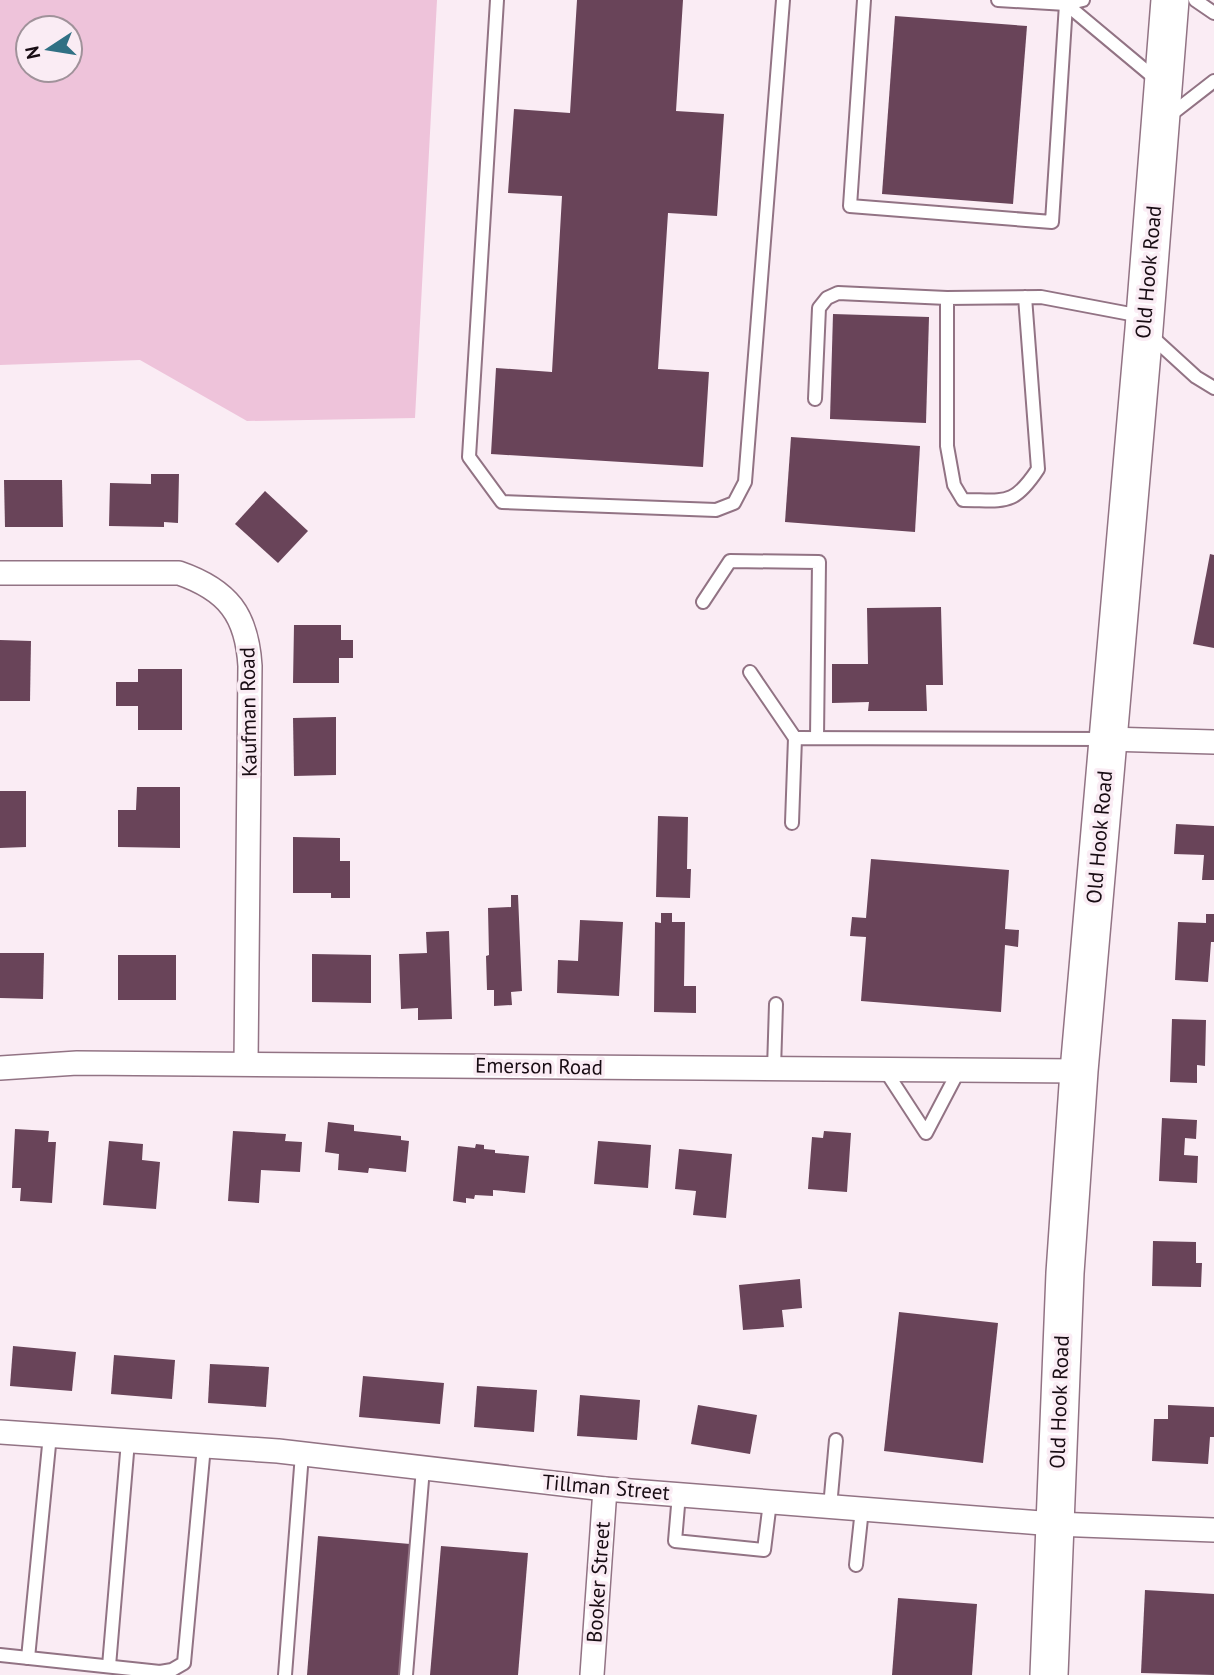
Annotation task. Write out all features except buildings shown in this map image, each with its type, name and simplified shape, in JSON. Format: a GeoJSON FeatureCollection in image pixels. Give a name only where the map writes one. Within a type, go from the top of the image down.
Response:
{"type":"FeatureCollection","features":[{"type":"Feature","properties":{"kind":"main road","name":"Old Hook Road"},"geometry":{"type":"LineString","coordinates":[[1049,1675],[1065,1273],[1079,1072],[1170,0]]}},
{"type":"Feature","properties":{"kind":"street","name":"Kaufman Road"},"geometry":{"type":"LineString","coordinates":[[0,573],[179,573],[204,582],[227,599],[240,619],[248,640],[250,666],[246,1063]]}},
{"type":"Feature","properties":{"kind":"street"},"geometry":{"type":"LineString","coordinates":[[1107,739],[1214,741]]}},
{"type":"Feature","properties":{"kind":"street","name":"Emerson Road"},"geometry":{"type":"LineString","coordinates":[[0,1068],[77,1063],[246,1063],[1079,1072]]}},
{"type":"Feature","properties":{"kind":"street","name":"Tillman Street"},"geometry":{"type":"LineString","coordinates":[[0,1432],[302,1454],[605,1489],[1054,1524],[1214,1531]]}},
{"type":"Feature","properties":{"kind":"street","name":"Booker Street"},"geometry":{"type":"LineString","coordinates":[[592,1675],[605,1489]]}},
{"type":"Feature","properties":{"kind":"lane"},"geometry":{"type":"LineString","coordinates":[[497,0],[469,457],[502,502],[716,510],[734,503],[746,482],[783,0]]}},
{"type":"Feature","properties":{"kind":"lane"},"geometry":{"type":"LineString","coordinates":[[863,0],[850,206],[1052,222],[1066,4]]}},
{"type":"Feature","properties":{"kind":"lane"},"geometry":{"type":"LineString","coordinates":[[998,0],[1066,4],[1083,0]]}},
{"type":"Feature","properties":{"kind":"lane"},"geometry":{"type":"LineString","coordinates":[[1195,0],[1214,13]]}},
{"type":"Feature","properties":{"kind":"lane"},"geometry":{"type":"LineString","coordinates":[[1066,4],[1162,84]]}},
{"type":"Feature","properties":{"kind":"lane"},"geometry":{"type":"LineString","coordinates":[[1160,122],[1214,81]]}},
{"type":"Feature","properties":{"kind":"lane"},"geometry":{"type":"LineString","coordinates":[[815,399],[819,308],[827,298],[838,293],[947,298],[1041,297],[1144,323],[1196,377],[1214,388]]}},
{"type":"Feature","properties":{"kind":"lane"},"geometry":{"type":"LineString","coordinates":[[947,298],[947,446],[954,485],[963,500],[1010,500],[1025,490],[1038,470],[1025,297]]}},
{"type":"Feature","properties":{"kind":"lane"},"geometry":{"type":"LineString","coordinates":[[703,602],[730,561],[819,562],[817,738]]}},
{"type":"Feature","properties":{"kind":"lane"},"geometry":{"type":"LineString","coordinates":[[750,672],[795,738],[792,823]]}},
{"type":"Feature","properties":{"kind":"lane"},"geometry":{"type":"LineString","coordinates":[[795,738],[1107,739]]}},
{"type":"Feature","properties":{"kind":"lane"},"geometry":{"type":"LineString","coordinates":[[774,1069],[776,1004]]}},
{"type":"Feature","properties":{"kind":"lane"},"geometry":{"type":"LineString","coordinates":[[885,1070],[926,1133],[959,1070]]}},
{"type":"Feature","properties":{"kind":"lane"},"geometry":{"type":"LineString","coordinates":[[28,1658],[50,1435]]}},
{"type":"Feature","properties":{"kind":"lane"},"geometry":{"type":"LineString","coordinates":[[830,1507],[836,1440]]}},
{"type":"Feature","properties":{"kind":"lane"},"geometry":{"type":"LineString","coordinates":[[110,1667],[128,1441]]}},
{"type":"Feature","properties":{"kind":"lane"},"geometry":{"type":"LineString","coordinates":[[0,1655],[160,1672],[172,1670],[184,1663],[204,1446]]}},
{"type":"Feature","properties":{"kind":"lane"},"geometry":{"type":"LineString","coordinates":[[285,1675],[302,1454]]}},
{"type":"Feature","properties":{"kind":"lane"},"geometry":{"type":"LineString","coordinates":[[406,1675],[423,1468]]}},
{"type":"Feature","properties":{"kind":"lane"},"geometry":{"type":"LineString","coordinates":[[679,1494],[675,1541],[764,1550],[770,1502]]}},
{"type":"Feature","properties":{"kind":"lane"},"geometry":{"type":"LineString","coordinates":[[856,1564],[862,1509]]}},
{"type":"Feature","properties":{"kind":"shaded area"},"geometry":{"type":"Polygon","coordinates":[[[0,0],[437,0],[415,418],[247,421],[140,360],[0,365],[0,0]]]}}]}
